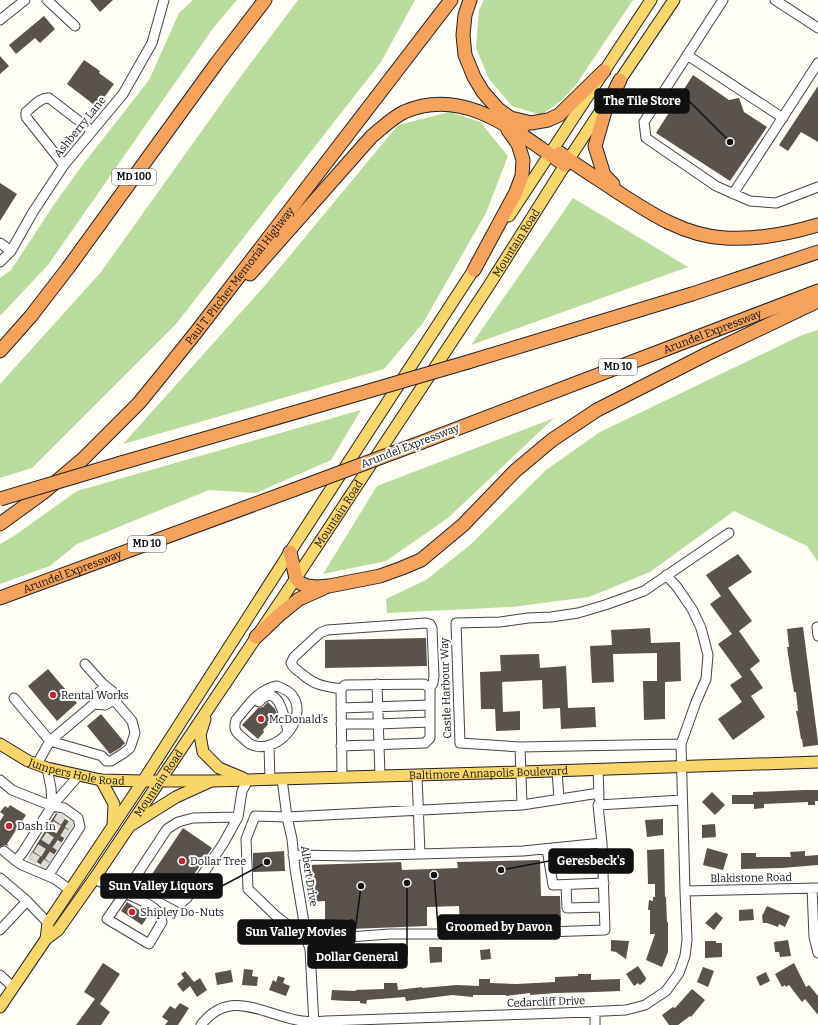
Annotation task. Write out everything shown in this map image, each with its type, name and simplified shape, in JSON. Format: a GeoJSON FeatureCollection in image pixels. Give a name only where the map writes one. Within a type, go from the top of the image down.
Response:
{"type":"FeatureCollection","features":[{"type":"Feature","properties":{"kind":"highway"},"geometry":{"type":"LineString","coordinates":[[216,64],[257,0]]}},
{"type":"Feature","properties":{"kind":"highway","name":"MD 100"},"geometry":{"type":"LineString","coordinates":[[0,351],[31,316],[68,268],[216,64],[265,0]]}},
{"type":"Feature","properties":{"kind":"highway","name":"Paul T. Pitcher Memorial Highway"},"geometry":{"type":"LineString","coordinates":[[0,524],[44,492],[83,459],[139,403],[197,331],[451,0]]}},
{"type":"Feature","properties":{"kind":"highway"},"geometry":{"type":"LineString","coordinates":[[470,0],[465,15],[463,36],[465,56],[474,77],[496,114],[518,144],[523,160],[522,176],[516,192],[474,270]]}},
{"type":"Feature","properties":{"kind":"highway"},"geometry":{"type":"LineString","coordinates":[[197,331],[267,256],[372,136],[404,113],[421,106],[438,104],[456,105],[531,124],[548,120],[559,115],[604,71]]}},
{"type":"Feature","properties":{"kind":"highway"},"geometry":{"type":"LineString","coordinates":[[620,80],[605,111],[595,146],[604,175],[636,204]]}},
{"type":"Feature","properties":{"kind":"highway"},"geometry":{"type":"LineString","coordinates":[[496,114],[551,152],[636,204],[662,219],[689,231],[724,238],[758,238],[818,225]]}},
{"type":"Feature","properties":{"kind":"highway"},"geometry":{"type":"LineString","coordinates":[[0,499],[468,362],[692,294],[818,252]]}},
{"type":"Feature","properties":{"kind":"highway","name":"Arundel Expressway"},"geometry":{"type":"LineString","coordinates":[[0,598],[417,444],[818,291]]}},
{"type":"Feature","properties":{"kind":"highway"},"geometry":{"type":"LineString","coordinates":[[290,552],[296,578],[300,583],[307,586],[317,587],[380,576],[421,560],[463,525],[516,471],[552,440],[597,410],[707,354],[818,301]]}},
{"type":"Feature","properties":{"kind":"highway"},"geometry":{"type":"LineString","coordinates":[[256,637],[299,599],[329,586]]}},
{"type":"Feature","properties":{"kind":"main road","name":"Mountain Road"},"geometry":{"type":"LineString","coordinates":[[46,939],[48,923],[113,827],[290,552],[651,0]]}},
{"type":"Feature","properties":{"kind":"main road","name":"Mountain Road"},"geometry":{"type":"LineString","coordinates":[[0,1007],[46,939],[58,930],[94,879],[296,578],[488,287],[620,80],[674,0]]}},
{"type":"Feature","properties":{"kind":"main road"},"geometry":{"type":"LineString","coordinates":[[210,705],[200,735],[203,752],[219,768],[248,780]]}},
{"type":"Feature","properties":{"kind":"main road","name":"Jumpers Hole Road"},"geometry":{"type":"LineString","coordinates":[[0,744],[28,761],[79,775],[101,780],[159,782]]}},
{"type":"Feature","properties":{"kind":"main road","name":"Baltimore Annapolis Boulevard"},"geometry":{"type":"LineString","coordinates":[[159,782],[818,762]]}},
{"type":"Feature","properties":{"kind":"main road"},"geometry":{"type":"LineString","coordinates":[[101,780],[114,804],[113,827]]}},
{"type":"Feature","properties":{"kind":"main road"},"geometry":{"type":"LineString","coordinates":[[129,826],[176,797],[214,781]]}},
{"type":"Feature","properties":{"kind":"street"},"geometry":{"type":"LineString","coordinates":[[0,20],[24,0]]}},
{"type":"Feature","properties":{"kind":"street"},"geometry":{"type":"LineString","coordinates":[[47,0],[75,26]]}},
{"type":"Feature","properties":{"kind":"street","name":"Ashberry Lane"},"geometry":{"type":"LineString","coordinates":[[0,262],[11,251],[33,212],[64,165],[123,94],[152,43],[164,0]]}},
{"type":"Feature","properties":{"kind":"street"},"geometry":{"type":"LineString","coordinates":[[723,0],[644,122],[646,138],[716,186],[750,201],[776,203],[818,187]]}},
{"type":"Feature","properties":{"kind":"street"},"geometry":{"type":"LineString","coordinates":[[776,0],[818,28]]}},
{"type":"Feature","properties":{"kind":"street"},"geometry":{"type":"LineString","coordinates":[[687,55],[783,118]]}},
{"type":"Feature","properties":{"kind":"street"},"geometry":{"type":"LineString","coordinates":[[733,194],[818,63]]}},
{"type":"Feature","properties":{"kind":"street"},"geometry":{"type":"LineString","coordinates":[[64,165],[26,116],[26,112],[38,101],[49,98],[92,131]]}},
{"type":"Feature","properties":{"kind":"street"},"geometry":{"type":"LineString","coordinates":[[0,243],[11,251]]}},
{"type":"Feature","properties":{"kind":"street","name":"Castle Harbour Way"},"geometry":{"type":"LineString","coordinates":[[681,744],[520,747],[460,743],[456,623],[500,622],[528,618],[551,617],[578,613],[605,605],[644,590],[729,533]]}},
{"type":"Feature","properties":{"kind":"street"},"geometry":{"type":"LineString","coordinates":[[666,575],[677,587],[692,609],[701,628],[708,655],[706,679],[681,744],[682,766]]}},
{"type":"Feature","properties":{"kind":"street"},"geometry":{"type":"LineString","coordinates":[[341,689],[317,685],[293,667],[291,663],[294,657],[320,632],[327,630],[426,623],[430,624],[432,628],[434,676],[433,683],[430,688],[430,738],[425,743],[341,746]]}},
{"type":"Feature","properties":{"kind":"street"},"geometry":{"type":"LineString","coordinates":[[14,698],[50,741],[102,756],[106,760],[111,760],[130,748],[135,733],[132,721],[114,700],[113,692],[102,683],[85,664]]}},
{"type":"Feature","properties":{"kind":"street"},"geometry":{"type":"LineString","coordinates":[[342,777],[341,689],[345,685],[377,684],[424,684],[430,688]]}},
{"type":"Feature","properties":{"kind":"street"},"geometry":{"type":"LineString","coordinates":[[377,684],[380,776]]}},
{"type":"Feature","properties":{"kind":"street"},"geometry":{"type":"LineString","coordinates":[[277,686],[292,695],[296,703],[297,713],[288,732],[279,741],[269,746],[260,747],[250,744],[239,735],[235,730],[234,724],[256,696],[268,688],[277,686]]}},
{"type":"Feature","properties":{"kind":"street"},"geometry":{"type":"LineString","coordinates":[[52,811],[51,788],[42,766],[50,741],[94,704],[99,692],[106,687]]}},
{"type":"Feature","properties":{"kind":"street"},"geometry":{"type":"LineString","coordinates":[[236,721],[247,715],[263,698],[270,695],[274,696],[280,704],[288,732]]}},
{"type":"Feature","properties":{"kind":"street"},"geometry":{"type":"LineString","coordinates":[[94,704],[105,705],[114,700]]}},
{"type":"Feature","properties":{"kind":"street"},"geometry":{"type":"LineString","coordinates":[[341,708],[430,705]]}},
{"type":"Feature","properties":{"kind":"street"},"geometry":{"type":"LineString","coordinates":[[341,724],[430,722]]}},
{"type":"Feature","properties":{"kind":"street","name":"Albert Drive"},"geometry":{"type":"LineString","coordinates":[[269,746],[292,839],[293,855],[307,940],[310,949],[314,1023]]}},
{"type":"Feature","properties":{"kind":"street"},"geometry":{"type":"LineString","coordinates":[[520,747],[522,805]]}},
{"type":"Feature","properties":{"kind":"street","name":"Cedarcliff Drive"},"geometry":{"type":"LineString","coordinates":[[201,1025],[207,1017],[217,1010],[230,1005],[240,1005],[291,1019],[314,1023],[467,1021],[626,1010],[645,1005],[666,991],[679,973],[685,956],[687,940],[682,766]]}},
{"type":"Feature","properties":{"kind":"street"},"geometry":{"type":"LineString","coordinates":[[598,769],[599,793],[598,805],[602,843],[605,930],[488,934],[390,934],[307,940],[275,915],[248,889],[246,839],[255,816],[287,817],[522,805],[599,793]]}},
{"type":"Feature","properties":{"kind":"street"},"geometry":{"type":"LineString","coordinates":[[557,771],[559,799]]}},
{"type":"Feature","properties":{"kind":"street"},"geometry":{"type":"LineString","coordinates":[[16,861],[27,854],[47,822],[52,811],[79,775]]}},
{"type":"Feature","properties":{"kind":"street"},"geometry":{"type":"LineString","coordinates":[[417,775],[420,854]]}},
{"type":"Feature","properties":{"kind":"street"},"geometry":{"type":"LineString","coordinates":[[0,780],[12,790],[52,811],[64,808],[78,818],[80,827],[76,828],[55,860],[50,871]]}},
{"type":"Feature","properties":{"kind":"street"},"geometry":{"type":"LineString","coordinates":[[134,878],[181,903],[187,898],[223,844],[238,817],[242,790],[248,780]]}},
{"type":"Feature","properties":{"kind":"street"},"geometry":{"type":"LineString","coordinates":[[598,805],[682,800]]}},
{"type":"Feature","properties":{"kind":"street"},"geometry":{"type":"LineString","coordinates":[[94,879],[125,893],[142,901],[156,911],[162,922],[148,944],[107,919],[125,893],[167,829],[178,822],[192,818],[238,817]]}},
{"type":"Feature","properties":{"kind":"street"},"geometry":{"type":"LineString","coordinates":[[293,855],[353,856],[523,851],[602,843]]}},
{"type":"Feature","properties":{"kind":"street"},"geometry":{"type":"LineString","coordinates":[[547,849],[553,885],[604,883]]}},
{"type":"Feature","properties":{"kind":"street"},"geometry":{"type":"LineString","coordinates":[[4,851],[22,865],[50,871],[55,879],[70,890]]}},
{"type":"Feature","properties":{"kind":"street"},"geometry":{"type":"LineString","coordinates":[[0,878],[27,901],[48,923]]}},
{"type":"Feature","properties":{"kind":"street"},"geometry":{"type":"LineString","coordinates":[[566,885],[567,908],[604,907]]}},
{"type":"Feature","properties":{"kind":"street"},"geometry":{"type":"LineString","coordinates":[[815,888],[814,937],[818,953]]}},
{"type":"Feature","properties":{"kind":"street","name":"Blakistone Road"},"geometry":{"type":"LineString","coordinates":[[685,891],[815,888]]}},
{"type":"Feature","properties":{"kind":"street"},"geometry":{"type":"LineString","coordinates":[[0,930],[27,901]]}},
{"type":"Feature","properties":{"kind":"street"},"geometry":{"type":"LineString","coordinates":[[0,975],[14,987]]}},
{"type":"Feature","properties":{"kind":"street"},"geometry":{"type":"LineString","coordinates":[[594,1012],[595,1025]]}},
{"type":"Feature","properties":{"kind":"green space"},"geometry":{"type":"Polygon","coordinates":[[[193,0],[237,0],[214,27],[48,265],[0,316],[0,278],[11,270],[53,206],[81,167],[149,80],[179,13],[193,0]]]}},
{"type":"Feature","properties":{"kind":"green space"},"geometry":{"type":"Polygon","coordinates":[[[298,0],[415,0],[381,62],[176,324],[32,468],[0,478],[0,384],[101,272],[241,76],[298,0]]]}},
{"type":"Feature","properties":{"kind":"green space"},"geometry":{"type":"Polygon","coordinates":[[[484,0],[633,0],[575,86],[562,100],[541,115],[512,106],[489,79],[476,48],[479,10],[484,0]]]}},
{"type":"Feature","properties":{"kind":"green space"},"geometry":{"type":"Polygon","coordinates":[[[450,112],[480,122],[508,156],[486,213],[423,323],[384,369],[123,444],[268,282],[398,125],[450,112]]]}},
{"type":"Feature","properties":{"kind":"green space"},"geometry":{"type":"Polygon","coordinates":[[[573,198],[688,267],[471,345],[573,198]]]}},
{"type":"Feature","properties":{"kind":"green space"},"geometry":{"type":"Polygon","coordinates":[[[818,330],[818,562],[807,546],[734,511],[650,572],[589,597],[512,607],[387,613],[386,599],[426,580],[470,545],[546,470],[600,432],[802,335],[818,330]]]}},
{"type":"Feature","properties":{"kind":"green space"},"geometry":{"type":"Polygon","coordinates":[[[361,410],[331,460],[256,493],[209,490],[77,544],[50,566],[0,584],[0,544],[14,536],[77,491],[361,410]]]}},
{"type":"Feature","properties":{"kind":"green space"},"geometry":{"type":"Polygon","coordinates":[[[554,418],[448,518],[386,561],[323,574],[377,486],[554,418]]]}},
{"type":"Feature","properties":{"kind":"building"},"geometry":{"type":"Polygon","coordinates":[[[90,0],[113,0],[100,12],[90,0]]]}},
{"type":"Feature","properties":{"kind":"building"},"geometry":{"type":"Polygon","coordinates":[[[44,16],[55,29],[40,43],[35,38],[16,54],[9,45],[44,16]]]}},
{"type":"Feature","properties":{"kind":"building"},"geometry":{"type":"Polygon","coordinates":[[[0,56],[9,66],[0,74],[0,56]]]}},
{"type":"Feature","properties":{"kind":"building"},"geometry":{"type":"Polygon","coordinates":[[[84,60],[100,71],[99,73],[114,84],[97,107],[67,84],[84,60]]]}},
{"type":"Feature","properties":{"kind":"building"},"geometry":{"type":"Polygon","coordinates":[[[693,75],[729,100],[739,98],[744,112],[767,127],[730,181],[656,133],[693,75]]]}},
{"type":"Feature","properties":{"kind":"building"},"geometry":{"type":"Polygon","coordinates":[[[818,86],[818,142],[801,132],[788,151],[779,145],[818,86]]]}},
{"type":"Feature","properties":{"kind":"building"},"geometry":{"type":"Polygon","coordinates":[[[0,183],[17,194],[0,221],[0,183]]]}},
{"type":"Feature","properties":{"kind":"building"},"geometry":{"type":"Polygon","coordinates":[[[738,554],[752,572],[728,588],[752,621],[739,631],[760,661],[750,669],[763,688],[751,696],[765,717],[733,740],[718,719],[742,702],[730,685],[742,677],[718,644],[732,634],[710,604],[721,596],[706,575],[738,554]]]}},
{"type":"Feature","properties":{"kind":"building"},"geometry":{"type":"Polygon","coordinates":[[[803,627],[818,745],[803,747],[796,711],[798,711],[796,692],[794,692],[787,647],[789,647],[787,629],[803,627]]]}},
{"type":"Feature","properties":{"kind":"building"},"geometry":{"type":"Polygon","coordinates":[[[650,628],[651,643],[680,642],[681,681],[665,682],[665,719],[644,720],[643,681],[657,681],[657,653],[613,654],[614,682],[592,683],[590,646],[612,645],[611,630],[650,628]]]}},
{"type":"Feature","properties":{"kind":"building"},"geometry":{"type":"Polygon","coordinates":[[[426,638],[427,666],[325,668],[325,640],[426,638]]]}},
{"type":"Feature","properties":{"kind":"building"},"geometry":{"type":"Polygon","coordinates":[[[539,654],[540,668],[566,666],[568,708],[595,707],[596,727],[561,729],[560,708],[543,709],[542,680],[502,682],[503,712],[520,711],[520,730],[496,731],[495,709],[481,709],[480,672],[501,671],[500,655],[539,654]]]}},
{"type":"Feature","properties":{"kind":"building","name":"Rental Works"},"geometry":{"type":"Polygon","coordinates":[[[48,669],[77,703],[57,721],[28,686],[48,669]]]}},
{"type":"Feature","properties":{"kind":"building","name":"McDonald's"},"geometry":{"type":"Polygon","coordinates":[[[268,702],[275,709],[277,714],[263,730],[264,732],[258,739],[242,725],[258,708],[263,707],[268,702]]]}},
{"type":"Feature","properties":{"kind":"building"},"geometry":{"type":"Polygon","coordinates":[[[101,714],[125,743],[110,754],[87,726],[101,714]]]}},
{"type":"Feature","properties":{"kind":"building"},"geometry":{"type":"Polygon","coordinates":[[[818,790],[818,801],[815,801],[815,805],[808,805],[808,802],[764,804],[764,808],[754,809],[754,804],[732,804],[732,795],[753,795],[753,792],[818,790]]]}},
{"type":"Feature","properties":{"kind":"building"},"geometry":{"type":"Polygon","coordinates":[[[712,792],[725,805],[715,815],[702,802],[712,792]]]}},
{"type":"Feature","properties":{"kind":"building","name":"Dash In"},"geometry":{"type":"Polygon","coordinates":[[[10,805],[26,815],[7,844],[9,846],[5,845],[0,847],[0,821],[4,815],[0,812],[5,806],[8,808],[10,805]]]}},
{"type":"Feature","properties":{"kind":"building","name":"Dash In"},"geometry":{"type":"Polygon","coordinates":[[[56,813],[73,824],[46,868],[29,857],[56,813]]]}},
{"type":"Feature","properties":{"kind":"building"},"geometry":{"type":"Polygon","coordinates":[[[663,819],[663,835],[647,837],[645,820],[663,819]]]}},
{"type":"Feature","properties":{"kind":"building"},"geometry":{"type":"Polygon","coordinates":[[[715,824],[716,837],[702,838],[702,825],[715,824]]]}},
{"type":"Feature","properties":{"kind":"building","name":"Dollar Tree"},"geometry":{"type":"Polygon","coordinates":[[[183,828],[212,848],[180,895],[152,874],[183,828]]]}},
{"type":"Feature","properties":{"kind":"building"},"geometry":{"type":"Polygon","coordinates":[[[707,848],[728,854],[723,870],[703,865],[707,848]]]}},
{"type":"Feature","properties":{"kind":"building"},"geometry":{"type":"Polygon","coordinates":[[[664,849],[668,952],[662,967],[646,960],[655,934],[650,934],[650,910],[648,910],[649,900],[653,901],[653,897],[655,897],[655,884],[648,884],[647,850],[664,849]]]}},
{"type":"Feature","properties":{"kind":"building"},"geometry":{"type":"Polygon","coordinates":[[[284,851],[285,871],[253,872],[253,853],[284,851]]]}},
{"type":"Feature","properties":{"kind":"building"},"geometry":{"type":"Polygon","coordinates":[[[805,851],[805,856],[818,855],[818,865],[741,869],[741,853],[756,853],[756,857],[791,857],[790,852],[805,851]]]}},
{"type":"Feature","properties":{"kind":"building"},"geometry":{"type":"Polygon","coordinates":[[[540,860],[541,896],[560,896],[561,920],[460,924],[459,906],[427,907],[427,926],[350,929],[350,919],[325,920],[325,901],[308,902],[307,865],[401,862],[402,870],[458,868],[457,862],[540,860]]]}},
{"type":"Feature","properties":{"kind":"building"},"geometry":{"type":"Polygon","coordinates":[[[127,902],[148,916],[142,925],[121,911],[127,902]]]}},
{"type":"Feature","properties":{"kind":"building"},"geometry":{"type":"Polygon","coordinates":[[[767,906],[790,916],[785,927],[779,924],[778,927],[763,923],[762,916],[767,906]]]}},
{"type":"Feature","properties":{"kind":"building"},"geometry":{"type":"Polygon","coordinates":[[[753,909],[754,920],[739,921],[739,910],[753,909]]]}},
{"type":"Feature","properties":{"kind":"building"},"geometry":{"type":"Polygon","coordinates":[[[716,912],[723,918],[714,930],[705,923],[716,912]]]}},
{"type":"Feature","properties":{"kind":"building"},"geometry":{"type":"Polygon","coordinates":[[[611,940],[629,941],[626,959],[616,952],[611,951],[611,940]]]}},
{"type":"Feature","properties":{"kind":"building"},"geometry":{"type":"Polygon","coordinates":[[[788,940],[791,956],[780,957],[779,952],[775,952],[774,942],[788,940]]]}},
{"type":"Feature","properties":{"kind":"building"},"geometry":{"type":"Polygon","coordinates":[[[705,941],[716,941],[716,943],[722,943],[722,957],[705,958],[705,941]]]}},
{"type":"Feature","properties":{"kind":"building"},"geometry":{"type":"Polygon","coordinates":[[[429,947],[442,947],[442,962],[430,963],[429,947]]]}},
{"type":"Feature","properties":{"kind":"building"},"geometry":{"type":"Polygon","coordinates":[[[490,949],[491,959],[481,960],[480,950],[490,949]]]}},
{"type":"Feature","properties":{"kind":"building"},"geometry":{"type":"Polygon","coordinates":[[[103,963],[120,974],[100,1004],[110,1012],[101,1025],[76,1025],[95,999],[84,992],[103,963]]]}},
{"type":"Feature","properties":{"kind":"building"},"geometry":{"type":"Polygon","coordinates":[[[794,963],[806,987],[809,985],[818,996],[818,1015],[805,999],[802,1002],[789,985],[782,987],[775,974],[794,963]]]}},
{"type":"Feature","properties":{"kind":"building"},"geometry":{"type":"Polygon","coordinates":[[[638,966],[646,978],[640,985],[638,983],[634,986],[626,974],[638,966]]]}},
{"type":"Feature","properties":{"kind":"building"},"geometry":{"type":"Polygon","coordinates":[[[703,967],[714,971],[708,987],[697,982],[703,967]]]}},
{"type":"Feature","properties":{"kind":"building"},"geometry":{"type":"Polygon","coordinates":[[[244,969],[253,970],[252,976],[258,977],[257,986],[242,985],[244,969]]]}},
{"type":"Feature","properties":{"kind":"building"},"geometry":{"type":"Polygon","coordinates":[[[231,970],[233,982],[217,985],[215,973],[231,970]]]}},
{"type":"Feature","properties":{"kind":"building"},"geometry":{"type":"Polygon","coordinates":[[[185,971],[194,982],[200,978],[207,990],[197,997],[190,986],[183,992],[177,984],[184,978],[181,974],[185,971]]]}},
{"type":"Feature","properties":{"kind":"building"},"geometry":{"type":"Polygon","coordinates":[[[766,972],[770,981],[760,986],[756,977],[766,972]]]}},
{"type":"Feature","properties":{"kind":"building"},"geometry":{"type":"Polygon","coordinates":[[[578,974],[591,974],[591,980],[620,979],[620,991],[530,995],[530,993],[506,996],[473,995],[473,997],[452,995],[406,1001],[405,997],[367,1000],[366,1004],[360,1003],[360,1001],[331,1000],[332,990],[356,991],[355,990],[384,989],[384,983],[397,983],[398,990],[457,985],[479,986],[479,979],[490,979],[490,983],[516,984],[555,982],[555,977],[578,976],[578,974]]]}},
{"type":"Feature","properties":{"kind":"building"},"geometry":{"type":"Polygon","coordinates":[[[278,976],[285,978],[283,983],[290,986],[286,996],[269,990],[273,980],[276,982],[278,976]]]}},
{"type":"Feature","properties":{"kind":"building"},"geometry":{"type":"Polygon","coordinates":[[[692,989],[705,1000],[691,1017],[690,1016],[678,1025],[669,1025],[662,1015],[673,1007],[675,1008],[692,989]]]}},
{"type":"Feature","properties":{"kind":"building"},"geometry":{"type":"Polygon","coordinates":[[[180,1003],[189,1008],[178,1025],[165,1025],[168,1021],[162,1017],[170,1006],[175,1009],[180,1003]]]}},
{"type":"Feature","properties":{"kind":"tunnel"},"geometry":{"type":"LineString","coordinates":[[56,816],[73,827]]}},
{"type":"Feature","properties":{"kind":"tunnel"},"geometry":{"type":"LineString","coordinates":[[51,825],[68,835]]}},
{"type":"Feature","properties":{"kind":"tunnel"},"geometry":{"type":"LineString","coordinates":[[44,836],[60,847]]}},
{"type":"Feature","properties":{"kind":"tunnel"},"geometry":{"type":"LineString","coordinates":[[36,848],[53,859]]}},
{"type":"Feature","properties":{"kind":"tunnel"},"geometry":{"type":"LineString","coordinates":[[30,856],[48,867]]}},
{"type":"Feature","properties":{"kind":"place","name":"The Tile Store"},"geometry":{"type":"Point","coordinates":[730,142]}},
{"type":"Feature","properties":{"kind":"place","name":"Rental Works"},"geometry":{"type":"Point","coordinates":[53,695]}},
{"type":"Feature","properties":{"kind":"place","name":"McDonald's"},"geometry":{"type":"Point","coordinates":[261,719]}},
{"type":"Feature","properties":{"kind":"place","name":"Dash In"},"geometry":{"type":"Point","coordinates":[9,826]}},
{"type":"Feature","properties":{"kind":"place","name":"Dollar Tree"},"geometry":{"type":"Point","coordinates":[182,861]}},
{"type":"Feature","properties":{"kind":"place","name":"Sun Valley Liquors"},"geometry":{"type":"Point","coordinates":[267,862]}},
{"type":"Feature","properties":{"kind":"place","name":"Geresbeck's"},"geometry":{"type":"Point","coordinates":[501,870]}},
{"type":"Feature","properties":{"kind":"place","name":"Groomed by Davon"},"geometry":{"type":"Point","coordinates":[434,875]}},
{"type":"Feature","properties":{"kind":"place","name":"Dollar General"},"geometry":{"type":"Point","coordinates":[407,883]}},
{"type":"Feature","properties":{"kind":"place","name":"Sun Valley Movies"},"geometry":{"type":"Point","coordinates":[361,886]}},
{"type":"Feature","properties":{"kind":"place","name":"Shipley Do-Nuts"},"geometry":{"type":"Point","coordinates":[132,912]}}]}
